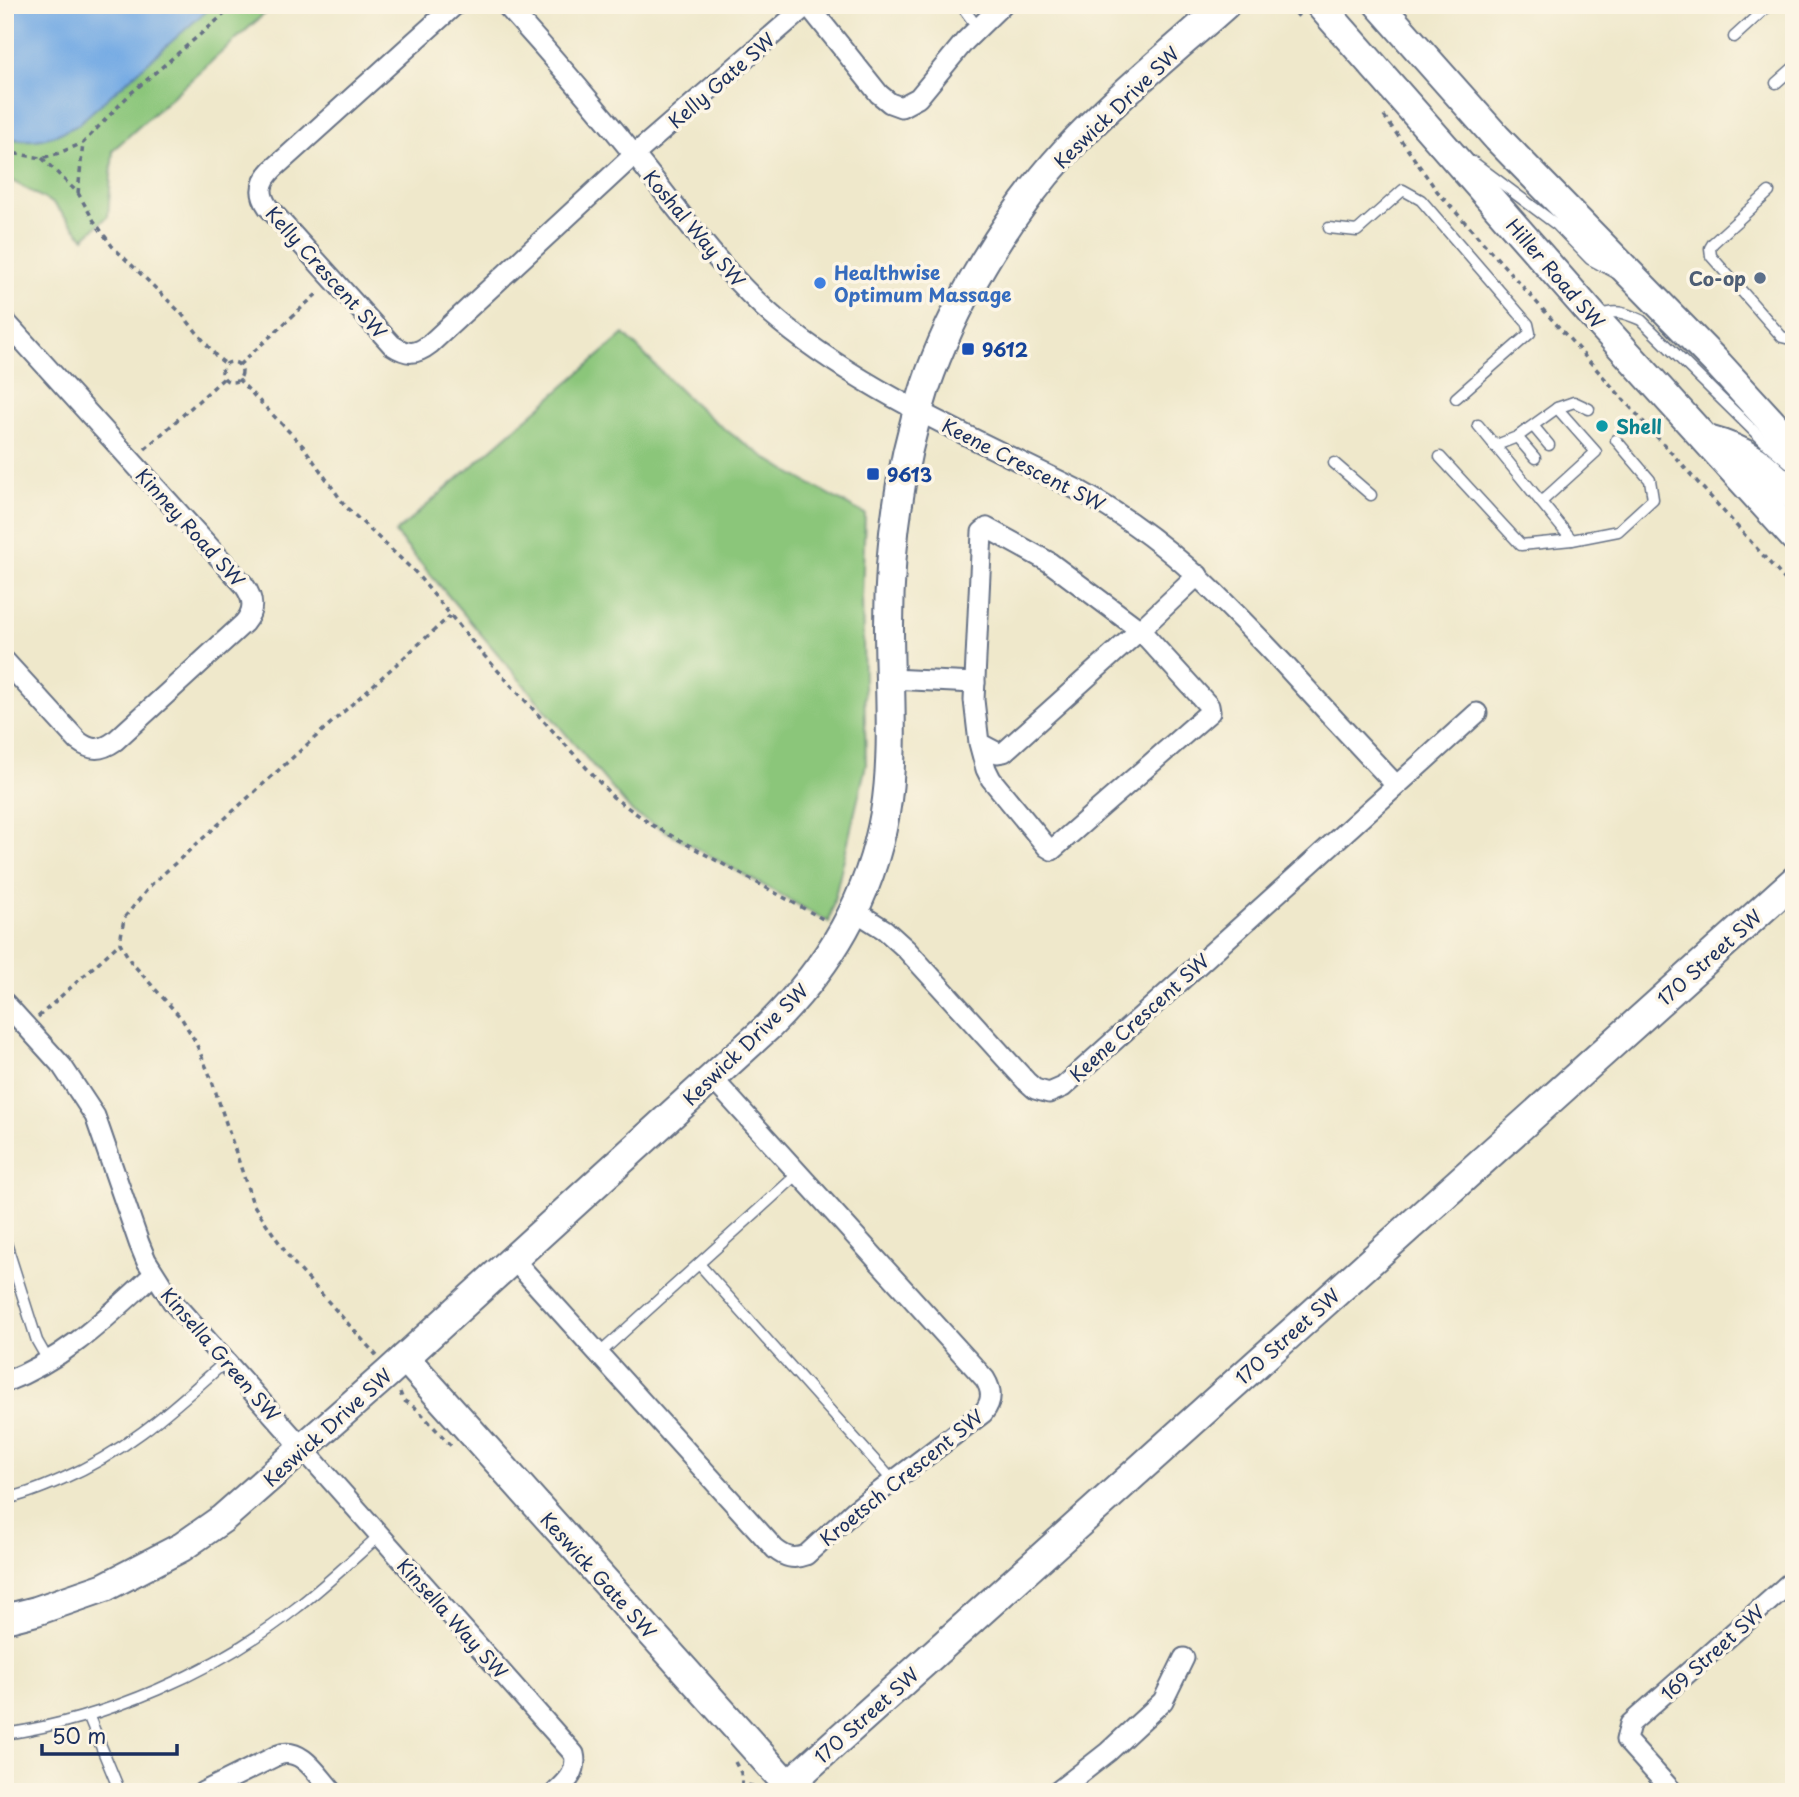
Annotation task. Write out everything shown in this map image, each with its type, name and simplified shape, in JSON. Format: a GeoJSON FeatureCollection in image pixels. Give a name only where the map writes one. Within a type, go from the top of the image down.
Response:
{"type":"FeatureCollection","features":[{"type":"Feature","properties":{"kind":"main road","name":"Keswick Drive SW"},"geometry":{"type":"LineString","coordinates":[[5,1619],[105,1587],[181,1547],[222,1519],[303,1449],[391,1357],[513,1259],[712,1077],[791,1004],[820,970],[849,922],[878,846],[886,811],[889,774],[892,555],[906,463],[919,410],[939,353],[970,289],[1010,223],[1045,175],[1094,123],[1225,5]]}},
{"type":"Feature","properties":{"kind":"main road"},"geometry":{"type":"LineString","coordinates":[[1380,5],[1497,138],[1719,365],[1794,447]]}},
{"type":"Feature","properties":{"kind":"main road","name":"Hiller Road SW"},"geometry":{"type":"LineString","coordinates":[[1314,15],[1436,134],[1595,318],[1794,537]]}},
{"type":"Feature","properties":{"kind":"main road"},"geometry":{"type":"LineString","coordinates":[[1705,439],[1732,446],[1746,453],[1773,474],[1794,496]]}},
{"type":"Feature","properties":{"kind":"main road","name":"170 Street SW"},"geometry":{"type":"LineString","coordinates":[[788,1790],[1794,881]]}},
{"type":"Feature","properties":{"kind":"main road","name":"Keswick Gate SW"},"geometry":{"type":"LineString","coordinates":[[391,1357],[788,1790]]}},
{"type":"Feature","properties":{"kind":"street","name":"Kelly Crescent SW"},"geometry":{"type":"LineString","coordinates":[[455,5],[273,169],[261,186],[261,193],[268,207],[392,345],[401,351],[416,353],[430,344],[634,155]]}},
{"type":"Feature","properties":{"kind":"street","name":"Koshal Way SW"},"geometry":{"type":"LineString","coordinates":[[506,5],[634,155],[721,264],[777,320],[859,378],[919,410]]}},
{"type":"Feature","properties":{"kind":"street","name":"Kelly Gate SW"},"geometry":{"type":"LineString","coordinates":[[634,155],[807,5]]}},
{"type":"Feature","properties":{"kind":"street"},"geometry":{"type":"LineString","coordinates":[[807,5],[879,94],[890,103],[901,107],[918,98],[950,58],[1002,5]]}},
{"type":"Feature","properties":{"kind":"street","name":"Kinney Road SW"},"geometry":{"type":"LineString","coordinates":[[5,321],[244,585],[252,597],[253,605],[248,618],[115,741],[96,750],[78,741],[5,661]]}},
{"type":"Feature","properties":{"kind":"street","name":"Keene Crescent SW"},"geometry":{"type":"LineString","coordinates":[[919,410],[1110,508],[1160,542],[1198,575],[1396,785]]}},
{"type":"Feature","properties":{"kind":"street"},"geometry":{"type":"LineString","coordinates":[[987,528],[1049,562],[1140,630],[1209,706],[1210,712],[1052,850],[991,779],[979,743],[974,700],[982,532],[987,528]]}},
{"type":"Feature","properties":{"kind":"street"},"geometry":{"type":"LineString","coordinates":[[979,743],[998,753],[1004,752],[1198,575]]}},
{"type":"Feature","properties":{"kind":"street"},"geometry":{"type":"LineString","coordinates":[[890,679],[975,683]]}},
{"type":"Feature","properties":{"kind":"street","name":"Keene Crescent SW"},"geometry":{"type":"LineString","coordinates":[[849,922],[897,940],[1026,1081],[1035,1089],[1049,1093],[1063,1087],[1477,713]]}},
{"type":"Feature","properties":{"kind":"street","name":"Kinsella Green SW"},"geometry":{"type":"LineString","coordinates":[[5,1003],[73,1080],[95,1116],[139,1243],[155,1274],[181,1313],[303,1449]]}},
{"type":"Feature","properties":{"kind":"street","name":"Kroetsch Crescent SW"},"geometry":{"type":"LineString","coordinates":[[513,1259],[782,1555],[798,1558],[806,1555],[854,1511],[983,1413],[991,1401],[990,1387],[712,1077]]}},
{"type":"Feature","properties":{"kind":"street"},"geometry":{"type":"LineString","coordinates":[[5,1382],[49,1362],[85,1337],[155,1274]]}},
{"type":"Feature","properties":{"kind":"street","name":"Kinsella Way SW"},"geometry":{"type":"LineString","coordinates":[[303,1449],[573,1754],[575,1760],[571,1777],[556,1792]]}},
{"type":"Feature","properties":{"kind":"street","name":"169 Street SW"},"geometry":{"type":"LineString","coordinates":[[1673,1792],[1628,1732],[1794,1579]]}},
{"type":"Feature","properties":{"kind":"street"},"geometry":{"type":"LineString","coordinates":[[1057,1792],[1108,1752],[1163,1701],[1184,1658]]}},
{"type":"Feature","properties":{"kind":"street"},"geometry":{"type":"LineString","coordinates":[[203,1792],[289,1752],[299,1756],[333,1792]]}},
{"type":"Feature","properties":{"kind":"lane"},"geometry":{"type":"LineString","coordinates":[[961,5],[978,28]]}},
{"type":"Feature","properties":{"kind":"lane"},"geometry":{"type":"LineString","coordinates":[[1734,37],[1769,5]]}},
{"type":"Feature","properties":{"kind":"lane"},"geometry":{"type":"LineString","coordinates":[[1776,83],[1794,68]]}},
{"type":"Feature","properties":{"kind":"lane"},"geometry":{"type":"LineString","coordinates":[[1436,134],[1557,225],[1590,259],[1610,272],[1634,277]]}},
{"type":"Feature","properties":{"kind":"lane"},"geometry":{"type":"LineString","coordinates":[[1329,228],[1357,231],[1403,190],[1421,200],[1528,324],[1530,333],[1456,398]]}},
{"type":"Feature","properties":{"kind":"lane"},"geometry":{"type":"LineString","coordinates":[[1769,192],[1713,243],[1710,248],[1711,256],[1782,337],[1794,340]]}},
{"type":"Feature","properties":{"kind":"lane"},"geometry":{"type":"LineString","coordinates":[[1595,318],[1606,312],[1617,311],[1641,320],[1759,437],[1794,467]]}},
{"type":"Feature","properties":{"kind":"lane"},"geometry":{"type":"LineString","coordinates":[[1494,446],[1534,427],[1558,408],[1574,402],[1590,409]]}},
{"type":"Feature","properties":{"kind":"lane"},"geometry":{"type":"LineString","coordinates":[[1541,502],[1555,480],[1596,452],[1558,408]]}},
{"type":"Feature","properties":{"kind":"lane"},"geometry":{"type":"LineString","coordinates":[[1478,425],[1572,540]]}},
{"type":"Feature","properties":{"kind":"lane"},"geometry":{"type":"LineString","coordinates":[[1534,427],[1549,445]]}},
{"type":"Feature","properties":{"kind":"lane"},"geometry":{"type":"LineString","coordinates":[[1517,437],[1535,458]]}},
{"type":"Feature","properties":{"kind":"lane"},"geometry":{"type":"LineString","coordinates":[[1440,457],[1521,545],[1572,540],[1618,531],[1653,499],[1650,480],[1616,440]]}},
{"type":"Feature","properties":{"kind":"lane"},"geometry":{"type":"LineString","coordinates":[[1334,463],[1371,495]]}},
{"type":"Feature","properties":{"kind":"lane"},"geometry":{"type":"LineString","coordinates":[[599,1354],[799,1173]]}},
{"type":"Feature","properties":{"kind":"lane"},"geometry":{"type":"LineString","coordinates":[[5,1240],[37,1341],[49,1362]]}},
{"type":"Feature","properties":{"kind":"lane"},"geometry":{"type":"LineString","coordinates":[[699,1264],[893,1481]]}},
{"type":"Feature","properties":{"kind":"lane"},"geometry":{"type":"LineString","coordinates":[[5,1499],[49,1485],[109,1457],[166,1415],[225,1362]]}},
{"type":"Feature","properties":{"kind":"lane"},"geometry":{"type":"LineString","coordinates":[[5,1734],[89,1717],[185,1676],[249,1640],[295,1609],[380,1535]]}},
{"type":"Feature","properties":{"kind":"lane"},"geometry":{"type":"LineString","coordinates":[[89,1717],[120,1792]]}},
{"type":"Feature","properties":{"kind":"path"},"geometry":{"type":"LineString","coordinates":[[5,152],[42,158],[83,143],[130,94],[234,5]]}},
{"type":"Feature","properties":{"kind":"path"},"geometry":{"type":"LineString","coordinates":[[1154,5],[1171,15]]}},
{"type":"Feature","properties":{"kind":"path"},"geometry":{"type":"LineString","coordinates":[[1289,5],[1314,15]]}},
{"type":"Feature","properties":{"kind":"path"},"geometry":{"type":"LineString","coordinates":[[1378,108],[1437,191],[1794,590]]}},
{"type":"Feature","properties":{"kind":"path"},"geometry":{"type":"LineString","coordinates":[[78,193],[83,143]]}},
{"type":"Feature","properties":{"kind":"path"},"geometry":{"type":"LineString","coordinates":[[42,158],[78,193],[112,246],[149,279],[226,364]]}},
{"type":"Feature","properties":{"kind":"path"},"geometry":{"type":"LineString","coordinates":[[239,365],[333,279]]}},
{"type":"Feature","properties":{"kind":"path"},"geometry":{"type":"LineString","coordinates":[[231,362],[239,365],[241,373],[238,379],[230,381],[225,378],[222,369],[226,364],[231,362]]}},
{"type":"Feature","properties":{"kind":"path"},"geometry":{"type":"LineString","coordinates":[[132,461],[225,378]]}},
{"type":"Feature","properties":{"kind":"path"},"geometry":{"type":"LineString","coordinates":[[238,379],[303,446],[346,506],[415,572],[480,651],[623,805],[652,825],[829,922],[849,922]]}},
{"type":"Feature","properties":{"kind":"path"},"geometry":{"type":"LineString","coordinates":[[27,1027],[120,943],[124,918],[150,885],[450,616]]}},
{"type":"Feature","properties":{"kind":"path"},"geometry":{"type":"LineString","coordinates":[[120,943],[131,962],[182,1019],[195,1041],[211,1078],[253,1204],[291,1260],[391,1357]]}},
{"type":"Feature","properties":{"kind":"path"},"geometry":{"type":"LineString","coordinates":[[402,1395],[403,1400],[417,1409],[459,1456]]}},
{"type":"Feature","properties":{"kind":"path"},"geometry":{"type":"LineString","coordinates":[[734,1761],[741,1773],[742,1784],[752,1786],[758,1792]]}},
{"type":"Feature","properties":{"kind":"green space"},"geometry":{"type":"Polygon","coordinates":[[[5,5],[274,5],[113,150],[108,216],[84,238],[54,204],[5,177],[5,5]]]}},
{"type":"Feature","properties":{"kind":"green space"},"geometry":{"type":"Polygon","coordinates":[[[624,334],[684,394],[722,427],[774,463],[865,514],[862,597],[866,765],[829,922],[633,813],[395,533],[624,334]]]}},
{"type":"Feature","properties":{"kind":"water"},"geometry":{"type":"Polygon","coordinates":[[[5,5],[213,5],[76,126],[50,137],[24,140],[5,137],[5,5]]]}},
{"type":"Feature","properties":{"kind":"place","name":"Co-op"},"geometry":{"type":"Point","coordinates":[1760,278]}},
{"type":"Feature","properties":{"kind":"place","name":"Healthwise Optimum Massage"},"geometry":{"type":"Point","coordinates":[820,283]}},
{"type":"Feature","properties":{"kind":"place","name":"9612"},"geometry":{"type":"Point","coordinates":[968,349]}},
{"type":"Feature","properties":{"kind":"place","name":"Shell"},"geometry":{"type":"Point","coordinates":[1602,426]}},
{"type":"Feature","properties":{"kind":"place","name":"9613"},"geometry":{"type":"Point","coordinates":[873,474]}}]}
